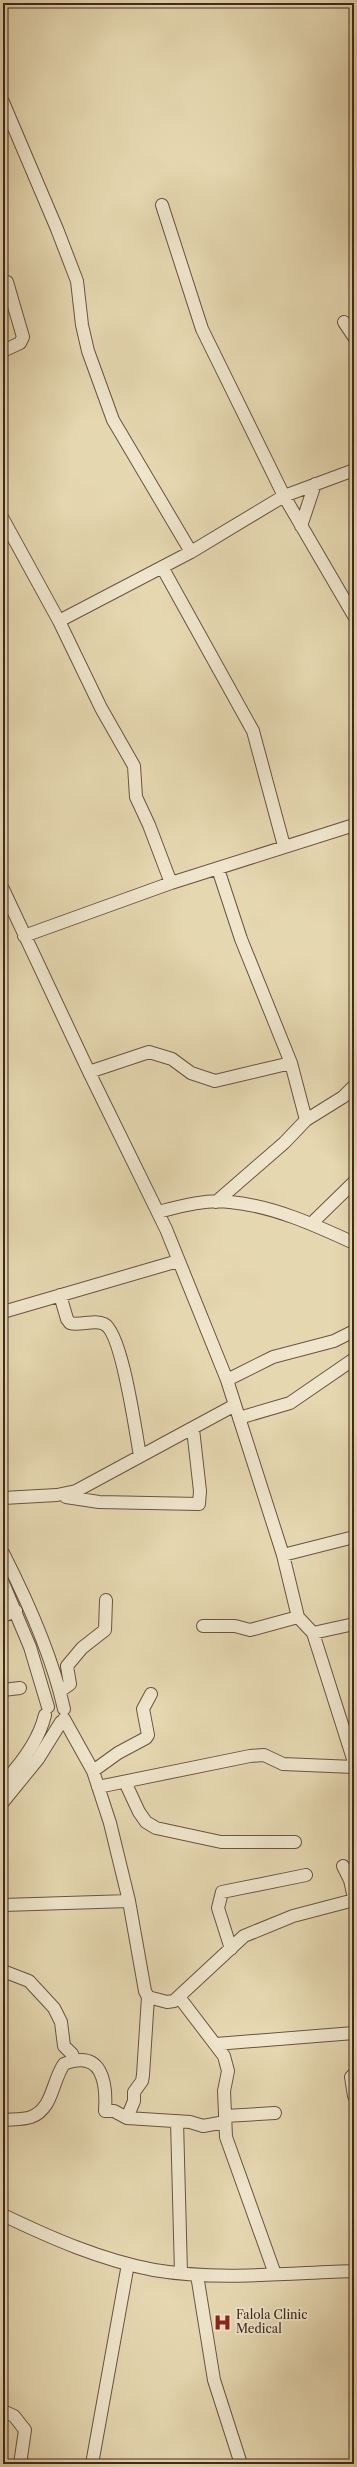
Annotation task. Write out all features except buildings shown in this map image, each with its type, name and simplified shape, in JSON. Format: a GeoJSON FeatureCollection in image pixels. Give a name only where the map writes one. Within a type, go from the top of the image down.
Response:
{"type":"FeatureCollection","features":[{"type":"Feature","properties":{"kind":"street"},"geometry":{"type":"LineString","coordinates":[[3,102],[58,229],[77,281],[82,325],[88,351],[113,420],[191,552]]}},
{"type":"Feature","properties":{"kind":"street"},"geometry":{"type":"LineString","coordinates":[[162,205],[202,329],[284,496],[354,616]]}},
{"type":"Feature","properties":{"kind":"street"},"geometry":{"type":"LineString","coordinates":[[3,351],[20,343],[23,337],[7,282]]}},
{"type":"Feature","properties":{"kind":"street"},"geometry":{"type":"LineString","coordinates":[[344,322],[354,337]]}},
{"type":"Feature","properties":{"kind":"street"},"geometry":{"type":"LineString","coordinates":[[59,621],[191,552],[284,496],[354,470]]}},
{"type":"Feature","properties":{"kind":"street"},"geometry":{"type":"LineString","coordinates":[[301,526],[315,484]]}},
{"type":"Feature","properties":{"kind":"street"},"geometry":{"type":"LineString","coordinates":[[3,519],[59,621],[101,708],[134,766],[136,797],[150,825],[171,883]]}},
{"type":"Feature","properties":{"kind":"street"},"geometry":{"type":"LineString","coordinates":[[162,567],[253,731],[284,846]]}},
{"type":"Feature","properties":{"kind":"street"},"geometry":{"type":"LineString","coordinates":[[24,936],[171,883],[354,825]]}},
{"type":"Feature","properties":{"kind":"street"},"geometry":{"type":"LineString","coordinates":[[218,869],[241,939],[291,1063],[306,1120]]}},
{"type":"Feature","properties":{"kind":"street"},"geometry":{"type":"LineString","coordinates":[[3,889],[89,1072],[158,1212],[227,1380],[283,1555],[298,1617],[314,1633],[353,1754]]}},
{"type":"Feature","properties":{"kind":"street"},"geometry":{"type":"LineString","coordinates":[[89,1072],[149,1052],[172,1059],[191,1073],[215,1081],[291,1063]]}},
{"type":"Feature","properties":{"kind":"street"},"geometry":{"type":"LineString","coordinates":[[216,1202],[284,1143],[306,1120],[343,1097],[354,1086]]}},
{"type":"Feature","properties":{"kind":"street"},"geometry":{"type":"LineString","coordinates":[[312,1223],[354,1182]]}},
{"type":"Feature","properties":{"kind":"street"},"geometry":{"type":"LineString","coordinates":[[158,1212],[182,1206],[216,1202],[249,1206],[312,1223],[354,1243]]}},
{"type":"Feature","properties":{"kind":"street"},"geometry":{"type":"LineString","coordinates":[[3,1312],[178,1261]]}},
{"type":"Feature","properties":{"kind":"street"},"geometry":{"type":"LineString","coordinates":[[60,1295],[67,1319],[70,1324],[101,1323],[110,1329],[126,1378],[140,1456]]}},
{"type":"Feature","properties":{"kind":"street"},"geometry":{"type":"LineString","coordinates":[[227,1380],[273,1357],[334,1341],[354,1331]]}},
{"type":"Feature","properties":{"kind":"street"},"geometry":{"type":"LineString","coordinates":[[239,1418],[290,1403],[354,1359]]}},
{"type":"Feature","properties":{"kind":"street"},"geometry":{"type":"LineString","coordinates":[[3,1498],[66,1494],[83,1488],[235,1406]]}},
{"type":"Feature","properties":{"kind":"street"},"geometry":{"type":"LineString","coordinates":[[66,1494],[66,1497],[99,1502],[199,1504],[200,1491],[193,1429]]}},
{"type":"Feature","properties":{"kind":"street"},"geometry":{"type":"LineString","coordinates":[[283,1555],[354,1537]]}},
{"type":"Feature","properties":{"kind":"street"},"geometry":{"type":"LineString","coordinates":[[3,1553],[33,1616],[60,1691],[63,1717],[38,1759],[3,1802]]}},
{"type":"Feature","properties":{"kind":"street"},"geometry":{"type":"LineString","coordinates":[[3,1583],[16,1611],[51,1724],[63,1717]]}},
{"type":"Feature","properties":{"kind":"street"},"geometry":{"type":"LineString","coordinates":[[60,1691],[70,1684],[67,1666],[82,1648],[105,1630],[106,1600]]}},
{"type":"Feature","properties":{"kind":"street"},"geometry":{"type":"LineString","coordinates":[[3,1616],[16,1611]]}},
{"type":"Feature","properties":{"kind":"street"},"geometry":{"type":"LineString","coordinates":[[203,1626],[235,1626],[250,1630],[298,1617]]}},
{"type":"Feature","properties":{"kind":"street"},"geometry":{"type":"LineString","coordinates":[[314,1633],[354,1624]]}},
{"type":"Feature","properties":{"kind":"street"},"geometry":{"type":"LineString","coordinates":[[3,1690],[20,1688]]}},
{"type":"Feature","properties":{"kind":"street"},"geometry":{"type":"LineString","coordinates":[[93,1771],[118,1753],[146,1738],[148,1735],[143,1709],[151,1694]]}},
{"type":"Feature","properties":{"kind":"street"},"geometry":{"type":"LineString","coordinates":[[3,1783],[26,1754],[40,1732],[46,1711],[56,1704],[93,1771],[129,1902],[145,1991],[148,1997],[142,2081],[134,2092],[134,2101],[127,2118]]}},
{"type":"Feature","properties":{"kind":"street"},"geometry":{"type":"LineString","coordinates":[[98,1787],[258,1755],[264,1755],[283,1764],[354,1767]]}},
{"type":"Feature","properties":{"kind":"street"},"geometry":{"type":"LineString","coordinates":[[126,1782],[139,1812],[146,1822],[156,1828],[222,1842],[295,1842]]}},
{"type":"Feature","properties":{"kind":"street"},"geometry":{"type":"LineString","coordinates":[[148,1997],[167,2002],[174,2001],[244,1936],[253,1931],[293,1916],[354,1899],[350,1880],[343,1866]]}},
{"type":"Feature","properties":{"kind":"street"},"geometry":{"type":"LineString","coordinates":[[231,1949],[218,1908],[222,1892],[306,1875]]}},
{"type":"Feature","properties":{"kind":"street"},"geometry":{"type":"LineString","coordinates":[[3,1905],[129,1902]]}},
{"type":"Feature","properties":{"kind":"street"},"geometry":{"type":"LineString","coordinates":[[3,1971],[29,1981],[54,2008],[61,2022],[64,2046],[72,2054],[74,2060]]}},
{"type":"Feature","properties":{"kind":"street"},"geometry":{"type":"LineString","coordinates":[[179,1997],[224,2056],[228,2071],[224,2091],[226,2137],[275,2274]]}},
{"type":"Feature","properties":{"kind":"street"},"geometry":{"type":"LineString","coordinates":[[216,2044],[354,2033]]}},
{"type":"Feature","properties":{"kind":"street"},"geometry":{"type":"LineString","coordinates":[[3,2120],[31,2117],[45,2106],[49,2101],[64,2064],[74,2060],[89,2060],[95,2065],[105,2087],[105,2111],[114,2112],[127,2118],[177,2122],[203,2126],[225,2119],[276,2113]]}},
{"type":"Feature","properties":{"kind":"street"},"geometry":{"type":"LineString","coordinates":[[354,2074],[351,2077],[354,2096]]}},
{"type":"Feature","properties":{"kind":"street"},"geometry":{"type":"LineString","coordinates":[[177,2122],[181,2273]]}},
{"type":"Feature","properties":{"kind":"street"},"geometry":{"type":"LineString","coordinates":[[3,2215],[63,2243],[128,2264],[181,2273],[197,2275],[354,2271]]}},
{"type":"Feature","properties":{"kind":"street"},"geometry":{"type":"LineString","coordinates":[[92,2464],[128,2264]]}},
{"type":"Feature","properties":{"kind":"street"},"geometry":{"type":"LineString","coordinates":[[197,2275],[214,2380],[241,2464]]}},
{"type":"Feature","properties":{"kind":"street"},"geometry":{"type":"LineString","coordinates":[[3,2411],[14,2416],[25,2430],[20,2464]]}},
{"type":"Feature","properties":{"kind":"place","name":"Falola Clinic Medical"},"geometry":{"type":"Point","coordinates":[223,2322]}}]}
